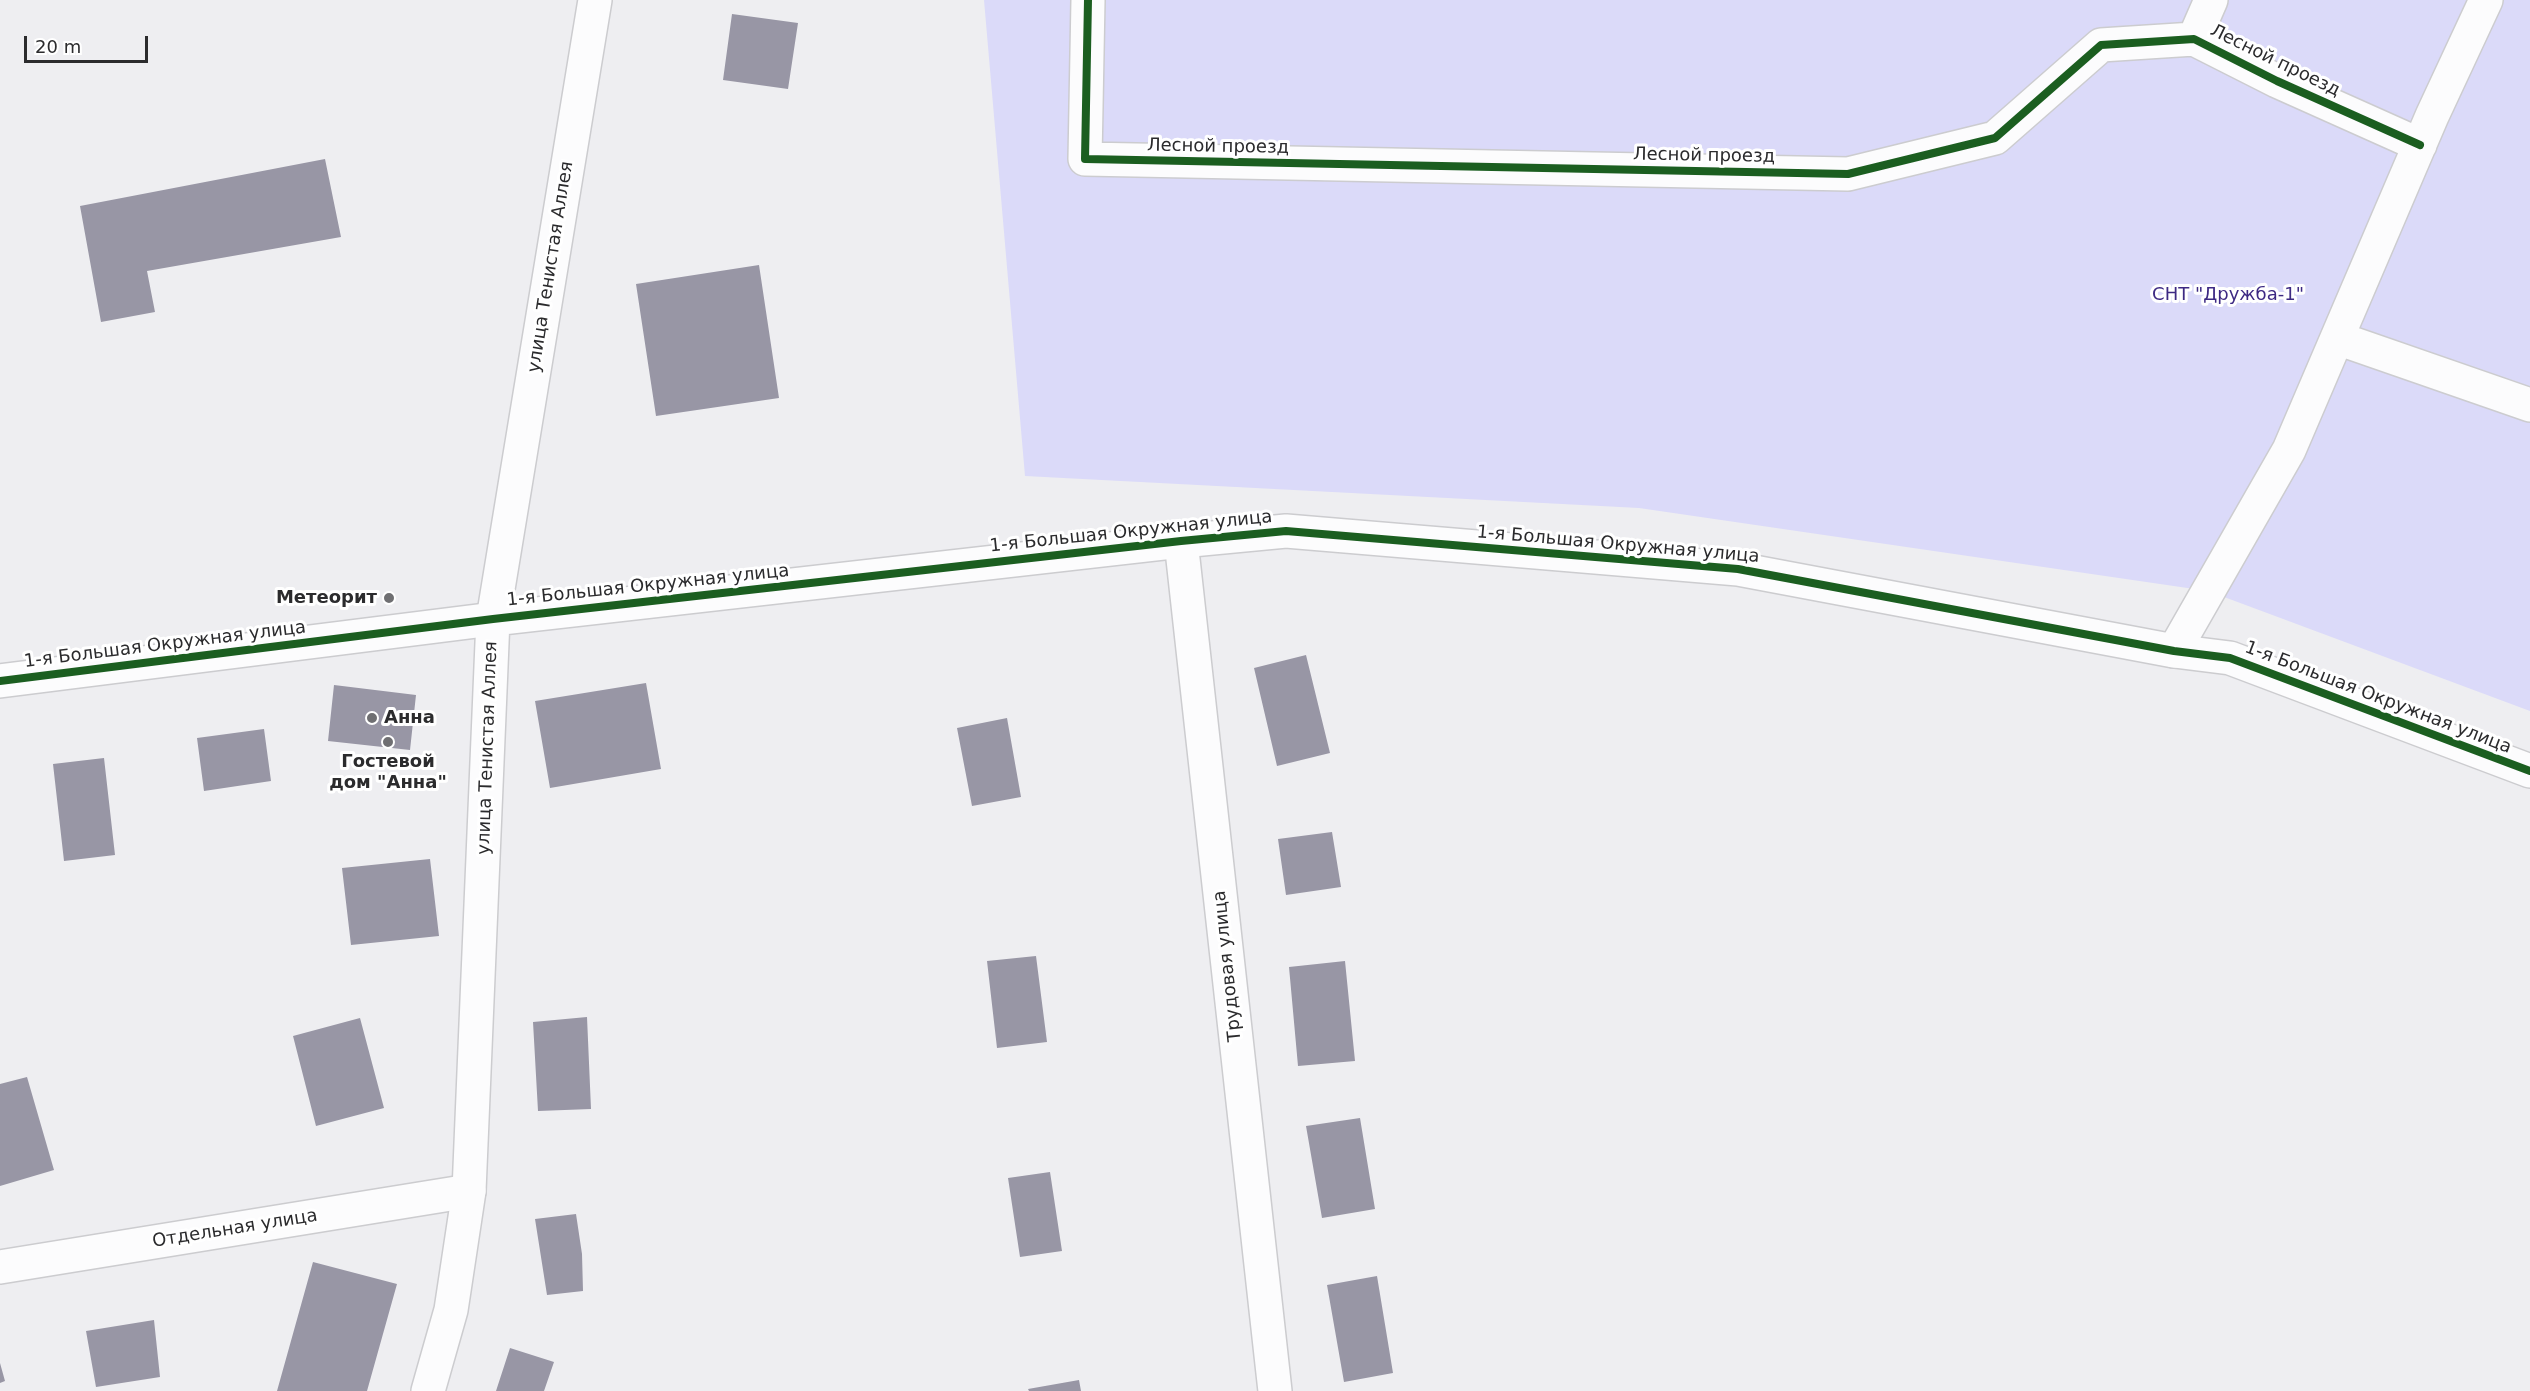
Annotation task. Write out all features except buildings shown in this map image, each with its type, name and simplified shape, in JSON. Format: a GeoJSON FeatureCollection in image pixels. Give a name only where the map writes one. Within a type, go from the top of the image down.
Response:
{"type":"FeatureCollection","features":[{"type":"Feature","properties":{"kind":"street","name":"улица Тенистая Аллея"},"geometry":{"type":"LineString","coordinates":[[428,1391],[451,1310],[469,1191],[493,619],[595,0]]}},
{"type":"Feature","properties":{"kind":"street","name":"Лесной проезд"},"geometry":{"type":"LineString","coordinates":[[1088,0],[1085,159],[1848,174],[1995,138],[2102,45],[2194,39],[2277,81],[2420,145]]}},
{"type":"Feature","properties":{"kind":"street"},"geometry":{"type":"LineString","coordinates":[[2194,39],[2211,0]]}},
{"type":"Feature","properties":{"kind":"street"},"geometry":{"type":"LineString","coordinates":[[2174,651],[2289,450],[2420,145],[2486,0]]}},
{"type":"Feature","properties":{"kind":"street"},"geometry":{"type":"LineString","coordinates":[[2337,338],[2530,405]]}},
{"type":"Feature","properties":{"kind":"street","name":"1-я Большая Окружная улица"},"geometry":{"type":"LineString","coordinates":[[0,681],[493,619],[1286,531],[1738,568],[2174,651],[2230,658],[2530,771]]}},
{"type":"Feature","properties":{"kind":"street","name":"Трудовая улица"},"geometry":{"type":"LineString","coordinates":[[1181,541],[1275,1391]]}},
{"type":"Feature","properties":{"kind":"street","name":"Отдельная улица"},"geometry":{"type":"LineString","coordinates":[[0,1267],[469,1191]]}},
{"type":"Feature","properties":{"kind":"green space","name":"СНТ \"Дружба-1\""},"geometry":{"type":"Polygon","coordinates":[[[984,0],[2530,0],[2530,711],[2208,591],[1639,508],[1025,476],[984,0]]]}},
{"type":"Feature","properties":{"kind":"cycle path"},"geometry":{"type":"LineString","coordinates":[[1088,0],[1085,159],[1848,174],[1995,138],[2101,45],[2194,39],[2277,81],[2420,145]]}},
{"type":"Feature","properties":{"kind":"cycle path"},"geometry":{"type":"LineString","coordinates":[[0,681],[493,619],[1286,531],[1738,569],[2174,651],[2230,658],[2530,771]]}},
{"type":"Feature","properties":{"kind":"place","name":"Метеорит"},"geometry":{"type":"Point","coordinates":[389,598]}},
{"type":"Feature","properties":{"kind":"place","name":"Анна"},"geometry":{"type":"Point","coordinates":[372,718]}},
{"type":"Feature","properties":{"kind":"place","name":"Гостевой дом \"Анна\""},"geometry":{"type":"Point","coordinates":[388,742]}}]}
